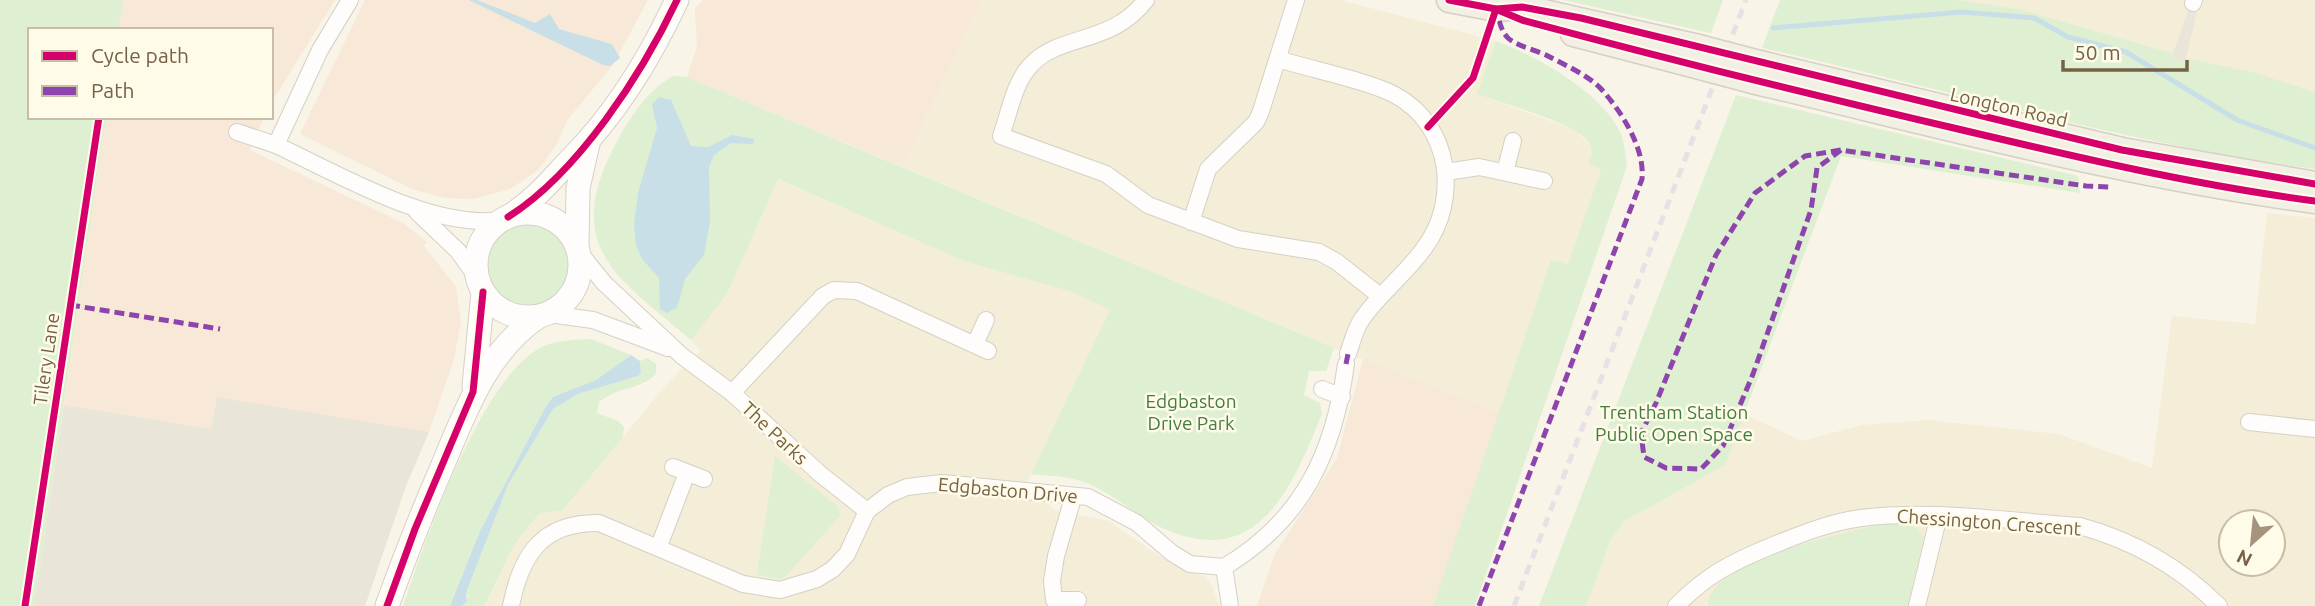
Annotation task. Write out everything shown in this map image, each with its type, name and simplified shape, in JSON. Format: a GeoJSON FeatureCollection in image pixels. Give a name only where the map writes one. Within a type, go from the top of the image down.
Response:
{"type":"FeatureCollection","features":[{"type":"Feature","properties":{"kind":"main road"},"geometry":{"type":"LineString","coordinates":[[473,392],[481,286],[478,249],[490,230],[540,192],[589,144],[656,45],[677,0]]}},
{"type":"Feature","properties":{"kind":"main road","name":"Longton Road"},"geometry":{"type":"LineString","coordinates":[[1449,0],[1496,9],[1522,7],[1695,56],[2115,166],[2244,192],[2315,201]]}},
{"type":"Feature","properties":{"kind":"main road","name":"Longton Road"},"geometry":{"type":"LineString","coordinates":[[1756,72],[2120,149],[2315,184]]}},
{"type":"Feature","properties":{"kind":"main road"},"geometry":{"type":"LineString","coordinates":[[387,606],[415,528],[473,392],[510,340],[543,315],[563,305],[573,292],[579,276],[578,188],[589,144]]}},
{"type":"Feature","properties":{"kind":"main road"},"geometry":{"type":"LineString","coordinates":[[505,218],[523,213],[545,216],[564,227],[578,249]]}},
{"type":"Feature","properties":{"kind":"main road"},"geometry":{"type":"LineString","coordinates":[[481,286],[503,311],[517,316],[543,315]]}},
{"type":"Feature","properties":{"kind":"street"},"geometry":{"type":"LineString","coordinates":[[276,145],[320,50],[350,0]]}},
{"type":"Feature","properties":{"kind":"street"},"geometry":{"type":"LineString","coordinates":[[1146,0],[1125,22],[1044,54],[1031,64],[1023,75],[1001,136],[1106,174],[1148,205],[1191,222],[1238,239],[1319,252],[1337,262],[1380,296]]}},
{"type":"Feature","properties":{"kind":"street"},"geometry":{"type":"LineString","coordinates":[[1191,222],[1208,169],[1256,122],[1296,0]]}},
{"type":"Feature","properties":{"kind":"street"},"geometry":{"type":"LineString","coordinates":[[1230,606],[1224,567],[1256,548],[1280,525],[1322,457],[1335,426],[1347,359],[1360,321],[1424,250],[1437,229],[1445,206],[1448,184],[1444,157],[1428,127],[1401,99],[1278,59]]}},
{"type":"Feature","properties":{"kind":"street"},"geometry":{"type":"LineString","coordinates":[[237,132],[276,145],[409,206],[441,217],[479,222],[505,218]]}},
{"type":"Feature","properties":{"kind":"street"},"geometry":{"type":"LineString","coordinates":[[1505,173],[1513,141]]}},
{"type":"Feature","properties":{"kind":"street"},"geometry":{"type":"LineString","coordinates":[[1446,172],[1479,167],[1544,181]]}},
{"type":"Feature","properties":{"kind":"street"},"geometry":{"type":"LineString","coordinates":[[409,206],[458,251],[481,286]]}},
{"type":"Feature","properties":{"kind":"street","name":"The Parks"},"geometry":{"type":"LineString","coordinates":[[578,249],[604,283],[682,356],[732,393],[819,473],[867,511]]}},
{"type":"Feature","properties":{"kind":"street"},"geometry":{"type":"LineString","coordinates":[[732,393],[823,296],[834,290],[857,291],[981,348],[986,320]]}},
{"type":"Feature","properties":{"kind":"street","name":"The Parks"},"geometry":{"type":"LineString","coordinates":[[543,315],[606,324],[682,356]]}},
{"type":"Feature","properties":{"kind":"street"},"geometry":{"type":"LineString","coordinates":[[1322,389],[1342,397]]}},
{"type":"Feature","properties":{"kind":"street"},"geometry":{"type":"LineString","coordinates":[[2249,422],[2315,429]]}},
{"type":"Feature","properties":{"kind":"street"},"geometry":{"type":"LineString","coordinates":[[659,546],[680,470],[704,479]]}},
{"type":"Feature","properties":{"kind":"street","name":"Edgbaston Drive"},"geometry":{"type":"LineString","coordinates":[[867,511],[888,495],[925,482],[1073,498],[1088,497],[1112,508],[1191,564],[1224,567]]}},
{"type":"Feature","properties":{"kind":"street"},"geometry":{"type":"LineString","coordinates":[[1073,498],[1046,600],[1077,600]]}},
{"type":"Feature","properties":{"kind":"street"},"geometry":{"type":"LineString","coordinates":[[511,606],[521,570],[530,554],[557,528],[576,523],[599,523],[744,584],[780,590],[817,579],[833,569],[847,554],[867,511]]}},
{"type":"Feature","properties":{"kind":"street"},"geometry":{"type":"LineString","coordinates":[[1917,606],[1939,515]]}},
{"type":"Feature","properties":{"kind":"street","name":"Chessington Crescent"},"geometry":{"type":"LineString","coordinates":[[1676,606],[1708,575],[1801,533],[1858,518],[1939,515],[2080,526],[2108,534],[2174,567],[2219,606]]}},
{"type":"Feature","properties":{"kind":"shaded area"},"geometry":{"type":"Polygon","coordinates":[[[123,0],[335,0],[273,100],[273,28],[118,28],[123,0]]]}},
{"type":"Feature","properties":{"kind":"shaded area"},"geometry":{"type":"Polygon","coordinates":[[[365,0],[648,0],[613,65],[568,119],[556,145],[538,170],[510,189],[472,199],[445,198],[412,189],[300,134],[365,0]]]}},
{"type":"Feature","properties":{"kind":"shaded area"},"geometry":{"type":"Polygon","coordinates":[[[703,0],[981,0],[903,167],[687,77],[697,47],[695,9],[703,0]]]}},
{"type":"Feature","properties":{"kind":"shaded area"},"geometry":{"type":"Polygon","coordinates":[[[981,0],[1340,0],[1496,41],[1477,94],[1575,130],[1591,146],[1601,168],[1568,264],[1551,261],[1500,413],[1334,348],[903,167],[981,0]]]}},
{"type":"Feature","properties":{"kind":"shaded area"},"geometry":{"type":"Polygon","coordinates":[[[1958,0],[2315,0],[2315,92],[2256,73],[2186,58],[2197,12],[2190,9],[2172,53],[2019,9],[1958,0]]]}},
{"type":"Feature","properties":{"kind":"shaded area"},"geometry":{"type":"Polygon","coordinates":[[[2189,9],[2197,12],[2185,62],[2171,58],[2189,9]]]}},
{"type":"Feature","properties":{"kind":"shaded area"},"geometry":{"type":"Polygon","coordinates":[[[106,119],[263,119],[250,150],[403,223],[427,242],[424,246],[456,287],[461,322],[454,359],[429,432],[217,397],[211,429],[64,405],[106,119]]]}},
{"type":"Feature","properties":{"kind":"shaded area"},"geometry":{"type":"Polygon","coordinates":[[[777,179],[964,261],[1075,293],[1111,310],[1020,497],[1049,504],[1055,511],[1109,521],[1159,556],[1204,576],[1212,585],[1219,606],[486,606],[514,545],[541,513],[562,511],[666,385],[701,350],[691,340],[727,294],[777,179]]]}},
{"type":"Feature","properties":{"kind":"shaded area"},"geometry":{"type":"Polygon","coordinates":[[[2267,213],[2315,218],[2315,606],[1586,606],[1611,539],[1625,521],[1725,465],[1742,413],[1802,441],[1862,425],[1927,420],[2059,434],[2152,468],[2172,316],[2255,324],[2267,213]]]}},
{"type":"Feature","properties":{"kind":"shaded area"},"geometry":{"type":"Polygon","coordinates":[[[1363,359],[1500,413],[1433,606],[1257,606],[1275,554],[1337,458],[1363,359]]]}},
{"type":"Feature","properties":{"kind":"shaded area"},"geometry":{"type":"Polygon","coordinates":[[[217,397],[429,432],[406,486],[365,606],[34,606],[64,405],[211,429],[217,397]]]}},
{"type":"Feature","properties":{"kind":"green space"},"geometry":{"type":"Polygon","coordinates":[[[0,0],[123,0],[118,28],[28,28],[28,119],[106,119],[34,606],[0,606],[0,0]]]}},
{"type":"Feature","properties":{"kind":"green space"},"geometry":{"type":"Polygon","coordinates":[[[1563,0],[1723,0],[1711,33],[1563,0]]]}},
{"type":"Feature","properties":{"kind":"green space"},"geometry":{"type":"Polygon","coordinates":[[[1780,0],[1958,0],[2019,9],[2172,53],[2171,58],[2184,62],[2186,58],[2256,73],[2315,92],[2315,169],[2106,131],[1762,48],[1780,0]]]}},
{"type":"Feature","properties":{"kind":"green space"},"geometry":{"type":"Polygon","coordinates":[[[1496,41],[1549,66],[1600,104],[1621,134],[1627,166],[1475,606],[1433,606],[1551,260],[1568,264],[1601,169],[1588,163],[1592,154],[1591,147],[1577,132],[1551,119],[1477,94],[1496,41]]]}},
{"type":"Feature","properties":{"kind":"green space","name":"Edgbaston Drive Park"},"geometry":{"type":"Polygon","coordinates":[[[673,76],[687,77],[1334,348],[1326,371],[1309,371],[1304,395],[1320,403],[1322,414],[1285,492],[1269,513],[1250,529],[1227,538],[1199,539],[1156,525],[1106,492],[1084,482],[1031,474],[1110,310],[1075,293],[964,261],[778,179],[727,294],[691,340],[622,280],[607,260],[597,238],[594,213],[599,183],[625,128],[646,98],[673,76]]]}},
{"type":"Feature","properties":{"kind":"green space","name":"Trentham Station Public Open Space"},"geometry":{"type":"Polygon","coordinates":[[[1736,95],[2078,176],[2080,193],[1841,156],[1725,465],[1625,521],[1611,539],[1586,606],[1539,606],[1736,95]]]}},
{"type":"Feature","properties":{"kind":"green space"},"geometry":{"type":"Polygon","coordinates":[[[528,223],[544,226],[558,235],[567,249],[570,265],[567,281],[558,295],[544,304],[528,307],[512,304],[498,295],[489,281],[486,265],[489,249],[498,235],[512,226],[528,223]]]}},
{"type":"Feature","properties":{"kind":"green space"},"geometry":{"type":"Polygon","coordinates":[[[591,339],[631,355],[596,380],[545,408],[480,531],[450,606],[403,606],[458,462],[499,389],[521,362],[544,346],[561,341],[591,339]]]}},
{"type":"Feature","properties":{"kind":"green space"},"geometry":{"type":"Polygon","coordinates":[[[647,358],[656,364],[656,374],[643,383],[599,402],[597,413],[618,421],[624,427],[623,437],[562,511],[540,513],[514,545],[485,606],[462,606],[468,597],[466,593],[508,485],[553,409],[578,394],[638,376],[641,373],[640,361],[647,358]]]}},
{"type":"Feature","properties":{"kind":"green space"},"geometry":{"type":"Polygon","coordinates":[[[775,456],[838,507],[840,516],[787,575],[780,579],[757,575],[775,456]]]}},
{"type":"Feature","properties":{"kind":"green space"},"geometry":{"type":"Polygon","coordinates":[[[1898,521],[1916,528],[1924,537],[1908,606],[1708,606],[1714,589],[1732,574],[1757,561],[1821,539],[1898,521]]]}},
{"type":"Feature","properties":{"kind":"water"},"geometry":{"type":"Polygon","coordinates":[[[469,0],[477,0],[535,23],[550,14],[559,29],[612,44],[620,58],[610,66],[603,65],[469,0]]]}},
{"type":"Feature","properties":{"kind":"water"},"geometry":{"type":"Polygon","coordinates":[[[659,97],[671,100],[691,146],[708,147],[732,135],[754,139],[753,144],[731,143],[714,155],[709,167],[710,222],[704,255],[685,279],[677,308],[667,313],[660,309],[659,278],[642,259],[636,246],[634,224],[638,193],[657,128],[652,104],[659,97]]]}},
{"type":"Feature","properties":{"kind":"water"},"geometry":{"type":"Polygon","coordinates":[[[631,355],[640,361],[641,373],[638,376],[578,394],[553,409],[508,485],[466,593],[467,601],[462,606],[450,606],[480,531],[545,408],[553,397],[596,380],[631,355]]]}},
{"type":"Feature","properties":{"kind":"waterway"},"geometry":{"type":"LineString","coordinates":[[1773,28],[1962,12],[2034,18],[2068,37],[2126,52],[2237,120],[2315,148]]}},
{"type":"Feature","properties":{"kind":"railway"},"geometry":{"type":"LineString","coordinates":[[1514,606],[1746,0]]}},
{"type":"Feature","properties":{"kind":"marked path"},"geometry":{"type":"LineString","coordinates":[[1479,606],[1642,179],[1640,156],[1631,132],[1603,91],[1569,67],[1512,41],[1504,33],[1497,13]]}},
{"type":"Feature","properties":{"kind":"marked path"},"geometry":{"type":"LineString","coordinates":[[1841,150],[1817,168],[1811,210],[1753,374],[1723,446],[1701,469],[1666,468],[1644,457],[1641,433],[1656,403],[1716,255],[1755,193],[1805,156],[1841,150],[2086,186],[2111,187]]}},
{"type":"Feature","properties":{"kind":"marked path"},"geometry":{"type":"LineString","coordinates":[[70,305],[220,329]]}},
{"type":"Feature","properties":{"kind":"marked path"},"geometry":{"type":"LineString","coordinates":[[1346,364],[1348,354]]}},
{"type":"Feature","properties":{"kind":"cycle path"},"geometry":{"type":"LineString","coordinates":[[508,217],[559,175],[606,120],[646,59],[677,0]]}},
{"type":"Feature","properties":{"kind":"cycle path"},"geometry":{"type":"LineString","coordinates":[[1449,0],[1496,9],[1522,7],[1581,18],[2122,150],[2315,184]]}},
{"type":"Feature","properties":{"kind":"cycle path"},"geometry":{"type":"LineString","coordinates":[[1428,127],[1473,78],[1496,9]]}},
{"type":"Feature","properties":{"kind":"cycle path"},"geometry":{"type":"LineString","coordinates":[[1498,10],[1522,20],[1631,49],[2091,160],[2180,179],[2315,201]]}},
{"type":"Feature","properties":{"kind":"cycle path","name":"Tilery Lane"},"geometry":{"type":"LineString","coordinates":[[25,606],[99,119]]}},
{"type":"Feature","properties":{"kind":"cycle path"},"geometry":{"type":"LineString","coordinates":[[387,606],[415,529],[473,392],[483,292]]}}]}
